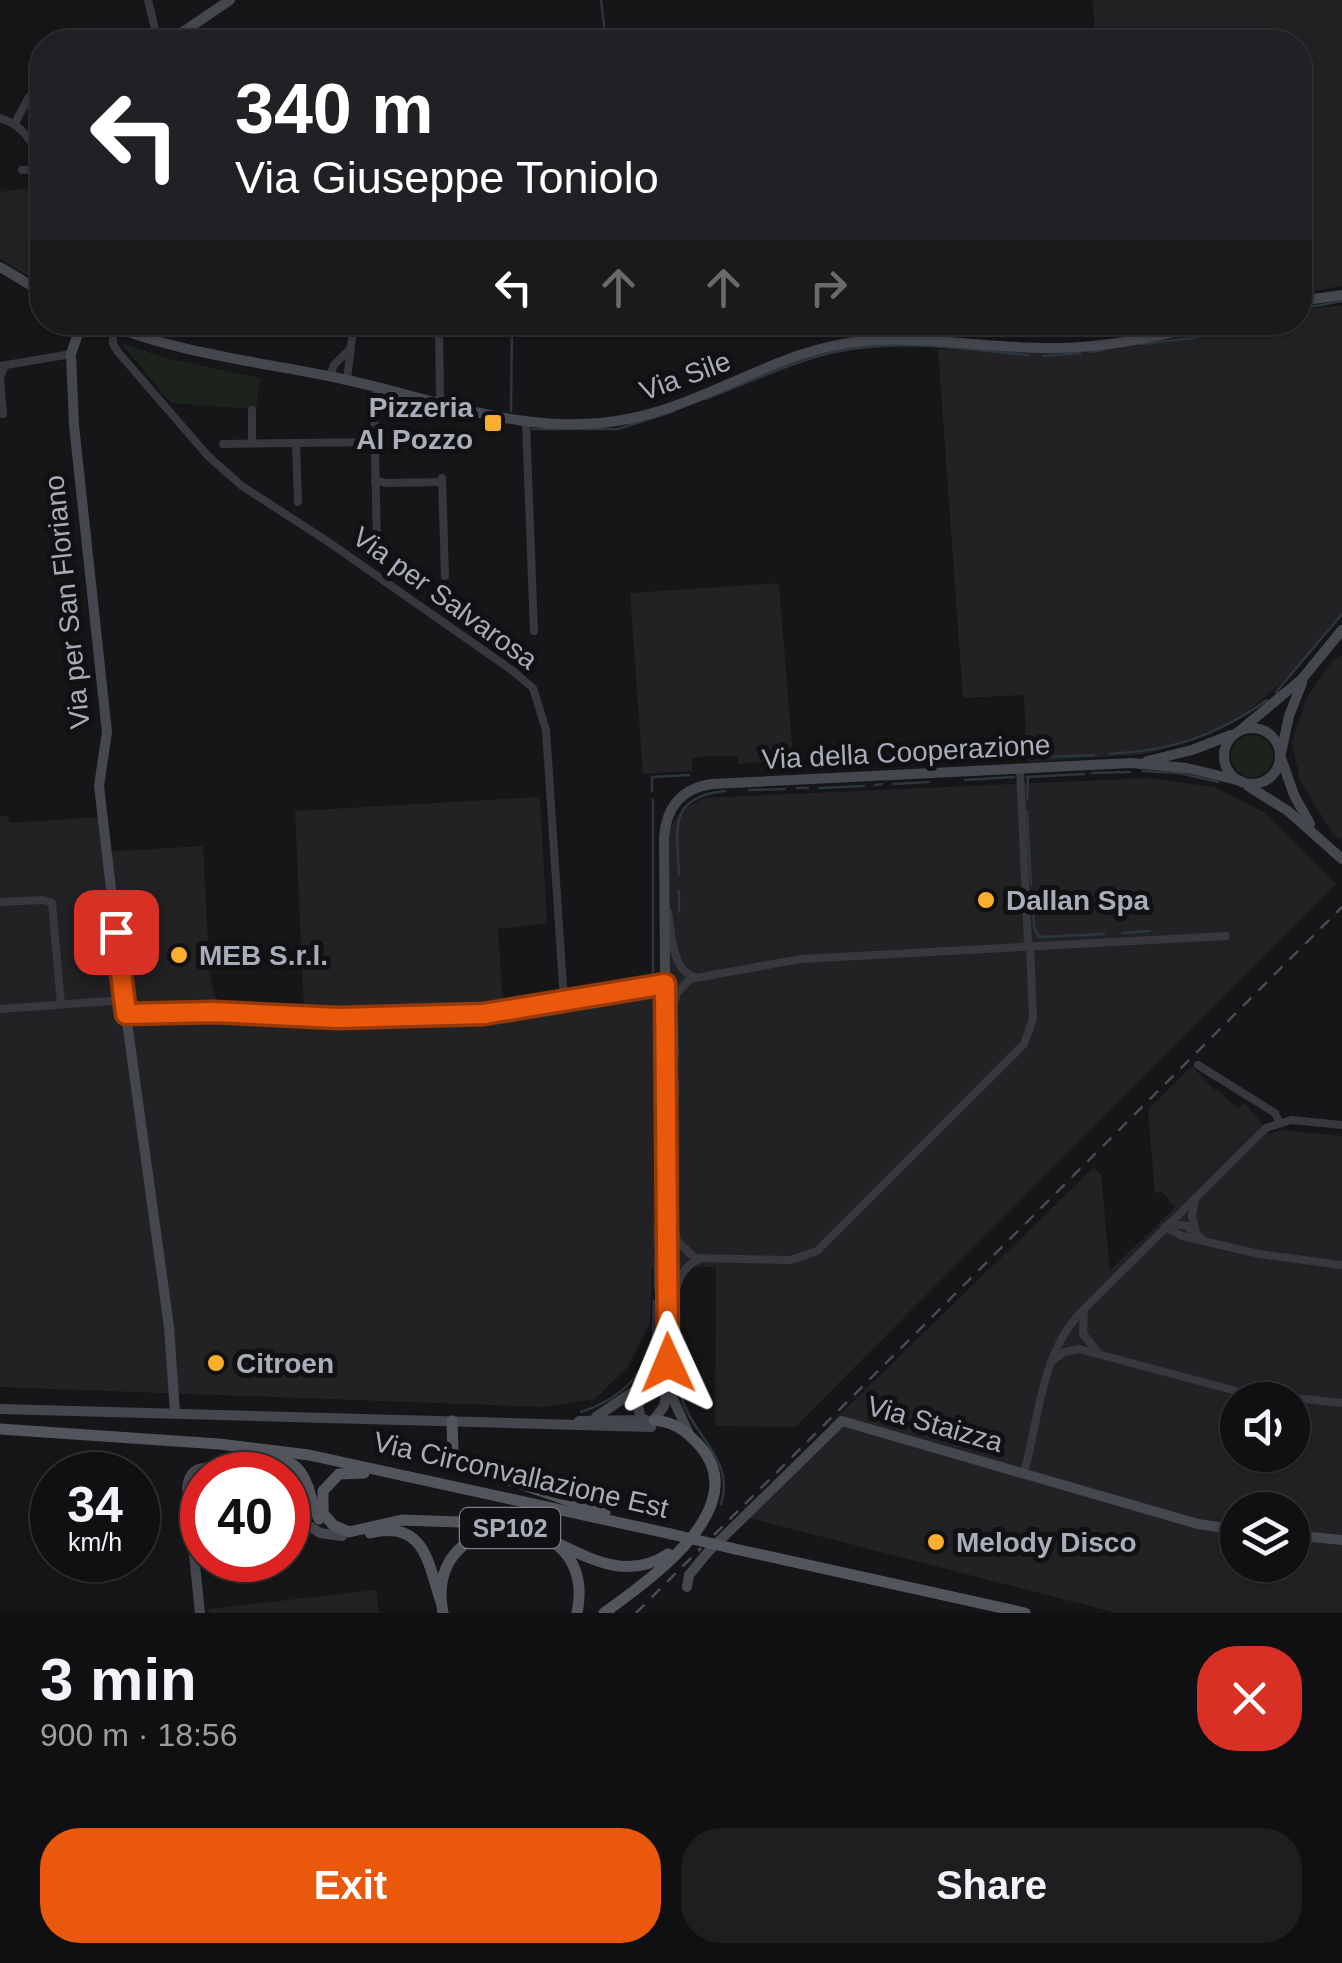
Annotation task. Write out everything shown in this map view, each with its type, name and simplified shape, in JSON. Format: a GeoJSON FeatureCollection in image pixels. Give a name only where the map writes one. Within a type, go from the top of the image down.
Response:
{"type":"FeatureCollection","features":[{"type":"Feature","properties":{"kind":"main road"},"geometry":{"type":"LineString","coordinates":[[452,1421],[454,1452],[468,1467],[666,1533]]}},
{"type":"Feature","properties":{"kind":"main road"},"geometry":{"type":"LineString","coordinates":[[604,1613],[650,1577],[684,1543],[710,1511],[717,1486],[710,1461],[691,1437],[648,1423]]}},
{"type":"Feature","properties":{"kind":"main road","name":"Via Circonvallazione Est"},"geometry":{"type":"LineString","coordinates":[[0,1429],[310,1455],[1025,1613]]}},
{"type":"Feature","properties":{"kind":"main road"},"geometry":{"type":"LineString","coordinates":[[214,1444],[243,1452]]}},
{"type":"Feature","properties":{"kind":"main road"},"geometry":{"type":"LineString","coordinates":[[436,1482],[356,1471],[339,1474],[326,1485],[321,1498],[323,1514],[337,1530],[354,1536],[384,1530],[412,1538],[428,1558],[442,1608]]}},
{"type":"Feature","properties":{"kind":"main road"},"geometry":{"type":"LineString","coordinates":[[310,1487],[320,1520],[331,1532],[351,1532],[402,1520],[487,1523],[512,1528]]}},
{"type":"Feature","properties":{"kind":"main road","name":"SP102"},"geometry":{"type":"LineString","coordinates":[[442,1608],[442,1578],[458,1552],[478,1536],[512,1528],[549,1539],[563,1552],[575,1573],[579,1592],[577,1613]]}},
{"type":"Feature","properties":{"kind":"main road"},"geometry":{"type":"LineString","coordinates":[[549,1539],[593,1561],[621,1567],[653,1562],[684,1543]]}},
{"type":"Feature","properties":{"kind":"street"},"geometry":{"type":"LineString","coordinates":[[148,0],[155,30]]}},
{"type":"Feature","properties":{"kind":"street"},"geometry":{"type":"LineString","coordinates":[[186,30],[230,0]]}},
{"type":"Feature","properties":{"kind":"street"},"geometry":{"type":"LineString","coordinates":[[15,124],[30,97]]}},
{"type":"Feature","properties":{"kind":"street"},"geometry":{"type":"LineString","coordinates":[[0,118],[15,124],[30,141]]}},
{"type":"Feature","properties":{"kind":"street"},"geometry":{"type":"LineString","coordinates":[[22,170],[30,168]]}},
{"type":"Feature","properties":{"kind":"street"},"geometry":{"type":"LineString","coordinates":[[0,267],[30,285]]}},
{"type":"Feature","properties":{"kind":"street"},"geometry":{"type":"LineString","coordinates":[[1312,299],[1342,295]]}},
{"type":"Feature","properties":{"kind":"street","name":"Via per San Floriano"},"geometry":{"type":"LineString","coordinates":[[78,335],[71,354],[74,425],[107,732],[100,796],[169,1328],[175,1413]]}},
{"type":"Feature","properties":{"kind":"street","name":"Via per Salvarosa"},"geometry":{"type":"LineString","coordinates":[[110,335],[126,362],[208,456],[242,486],[447,623],[533,688],[546,730],[564,1002]]}},
{"type":"Feature","properties":{"kind":"street","name":"Via Sile"},"geometry":{"type":"LineString","coordinates":[[140,335],[378,386],[526,423],[588,425],[648,414],[848,343],[900,340],[1062,348],[1153,335]]}},
{"type":"Feature","properties":{"kind":"street"},"geometry":{"type":"LineString","coordinates":[[347,380],[352,335]]}},
{"type":"Feature","properties":{"kind":"street"},"geometry":{"type":"LineString","coordinates":[[439,335],[440,401]]}},
{"type":"Feature","properties":{"kind":"street"},"geometry":{"type":"LineString","coordinates":[[330,376],[333,366],[351,348]]}},
{"type":"Feature","properties":{"kind":"street"},"geometry":{"type":"LineString","coordinates":[[4,414],[0,378],[3,366],[71,354]]}},
{"type":"Feature","properties":{"kind":"street"},"geometry":{"type":"LineString","coordinates":[[377,546],[374,403],[378,386]]}},
{"type":"Feature","properties":{"kind":"street"},"geometry":{"type":"LineString","coordinates":[[252,410],[252,443]]}},
{"type":"Feature","properties":{"kind":"street"},"geometry":{"type":"LineString","coordinates":[[526,423],[534,631]]}},
{"type":"Feature","properties":{"kind":"street"},"geometry":{"type":"LineString","coordinates":[[223,444],[374,442]]}},
{"type":"Feature","properties":{"kind":"street"},"geometry":{"type":"LineString","coordinates":[[296,443],[298,502]]}},
{"type":"Feature","properties":{"kind":"street"},"geometry":{"type":"LineString","coordinates":[[375,480],[442,480],[445,576]]}},
{"type":"Feature","properties":{"kind":"street","name":"Via della Cooperazione"},"geometry":{"type":"LineString","coordinates":[[1131,763],[1192,750],[1236,733],[1307,674],[1342,630]]}},
{"type":"Feature","properties":{"kind":"street","name":"Via della Cooperazione"},"geometry":{"type":"LineString","coordinates":[[1280,756],[1290,712],[1307,674]]}},
{"type":"Feature","properties":{"kind":"street"},"geometry":{"type":"LineString","coordinates":[[1316,833],[1294,795],[1276,741],[1264,730],[1253,728],[1236,733],[1227,742],[1224,758],[1229,772],[1316,833],[1342,859]]}},
{"type":"Feature","properties":{"kind":"street"},"geometry":{"type":"LineString","coordinates":[[1242,782],[1256,784],[1266,780],[1278,768],[1280,756]]}},
{"type":"Feature","properties":{"kind":"street","name":"Via della Cooperazione"},"geometry":{"type":"LineString","coordinates":[[664,902],[666,823],[672,806],[685,793],[712,784],[1131,763],[1183,767],[1242,782]]}},
{"type":"Feature","properties":{"kind":"street"},"geometry":{"type":"LineString","coordinates":[[667,1190],[677,1241],[685,1252],[700,1259],[800,1260],[830,1240],[1024,1044],[1034,1019],[1020,768]]}},
{"type":"Feature","properties":{"kind":"street"},"geometry":{"type":"LineString","coordinates":[[0,902],[52,903],[60,1004]]}},
{"type":"Feature","properties":{"kind":"street"},"geometry":{"type":"LineString","coordinates":[[664,902],[678,961],[690,978]]}},
{"type":"Feature","properties":{"kind":"street"},"geometry":{"type":"LineString","coordinates":[[0,1409],[648,1423],[663,1408],[668,1384],[664,902]]}},
{"type":"Feature","properties":{"kind":"street"},"geometry":{"type":"LineString","coordinates":[[126,1014],[395,1018],[484,1014],[826,956],[1226,936]]}},
{"type":"Feature","properties":{"kind":"street"},"geometry":{"type":"LineString","coordinates":[[665,1033],[677,993],[690,978]]}},
{"type":"Feature","properties":{"kind":"street"},"geometry":{"type":"LineString","coordinates":[[0,1009],[124,1000]]}},
{"type":"Feature","properties":{"kind":"street"},"geometry":{"type":"LineString","coordinates":[[1198,1064],[1276,1114],[1279,1122]]}},
{"type":"Feature","properties":{"kind":"street"},"geometry":{"type":"LineString","coordinates":[[1256,1103],[1261,1131]]}},
{"type":"Feature","properties":{"kind":"street"},"geometry":{"type":"LineString","coordinates":[[1024,1473],[1050,1364],[1063,1334],[1086,1306],[1261,1131],[1293,1120],[1342,1125]]}},
{"type":"Feature","properties":{"kind":"street"},"geometry":{"type":"LineString","coordinates":[[1196,1234],[1192,1216],[1198,1194]]}},
{"type":"Feature","properties":{"kind":"street"},"geometry":{"type":"LineString","coordinates":[[1168,1225],[1183,1224],[1206,1241]]}},
{"type":"Feature","properties":{"kind":"street"},"geometry":{"type":"LineString","coordinates":[[1168,1225],[1182,1236],[1273,1257],[1342,1265]]}},
{"type":"Feature","properties":{"kind":"street"},"geometry":{"type":"LineString","coordinates":[[648,1423],[637,1402],[666,1334],[681,1274],[700,1259]]}},
{"type":"Feature","properties":{"kind":"street"},"geometry":{"type":"LineString","coordinates":[[1085,1338],[1082,1324],[1086,1306]]}},
{"type":"Feature","properties":{"kind":"street"},"geometry":{"type":"LineString","coordinates":[[1063,1334],[1085,1338],[1101,1353]]}},
{"type":"Feature","properties":{"kind":"street"},"geometry":{"type":"LineString","coordinates":[[1063,1334],[1070,1345],[1079,1349],[1247,1393],[1342,1403]]}},
{"type":"Feature","properties":{"kind":"street"},"geometry":{"type":"LineString","coordinates":[[1050,1364],[1061,1354],[1079,1349]]}},
{"type":"Feature","properties":{"kind":"street"},"geometry":{"type":"LineString","coordinates":[[558,1424],[583,1423],[611,1410],[648,1380]]}},
{"type":"Feature","properties":{"kind":"street"},"geometry":{"type":"LineString","coordinates":[[668,1384],[691,1437]]}},
{"type":"Feature","properties":{"kind":"street","name":"Via Staizza"},"geometry":{"type":"LineString","coordinates":[[686,1587],[708,1552],[840,1421],[1220,1527]]}},
{"type":"Feature","properties":{"kind":"street"},"geometry":{"type":"LineString","coordinates":[[310,1526],[320,1533],[337,1530]]}},
{"type":"Feature","properties":{"kind":"street"},"geometry":{"type":"LineString","coordinates":[[1310,1537],[1342,1540]]}},
{"type":"Feature","properties":{"kind":"street"},"geometry":{"type":"LineString","coordinates":[[197,1582],[200,1613]]}},
{"type":"Feature","properties":{"kind":"shaded area"},"geometry":{"type":"Polygon","coordinates":[[[1093,0],[1342,0],[1342,286],[1312,291],[1312,30],[1094,30],[1093,0]]]}},
{"type":"Feature","properties":{"kind":"shaded area"},"geometry":{"type":"Polygon","coordinates":[[[30,188],[30,277],[0,259],[0,192],[30,188]]]}},
{"type":"Feature","properties":{"kind":"shaded area"},"geometry":{"type":"Polygon","coordinates":[[[1342,305],[1342,612],[1290,676],[1241,717],[1196,740],[1146,754],[1027,762],[1024,695],[963,698],[938,349],[1074,353],[1186,335],[1312,335],[1312,309],[1342,305]]]}},
{"type":"Feature","properties":{"kind":"shaded area"},"geometry":{"type":"Polygon","coordinates":[[[121,343],[165,358],[260,378],[256,409],[171,403],[121,343]]]}},
{"type":"Feature","properties":{"kind":"shaded area"},"geometry":{"type":"Polygon","coordinates":[[[779,583],[793,759],[738,764],[738,756],[710,756],[692,758],[692,771],[643,774],[630,593],[779,583]]]}},
{"type":"Feature","properties":{"kind":"shaded area"},"geometry":{"type":"Polygon","coordinates":[[[1342,655],[1340,839],[1300,780],[1292,742],[1306,699],[1333,660],[1342,655]]]}},
{"type":"Feature","properties":{"kind":"shaded area"},"geometry":{"type":"Polygon","coordinates":[[[1252,735],[1267,741],[1273,756],[1267,771],[1252,777],[1237,771],[1231,756],[1237,741],[1252,735]]]}},
{"type":"Feature","properties":{"kind":"shaded area"},"geometry":{"type":"Polygon","coordinates":[[[1149,778],[1214,787],[1265,813],[1336,884],[795,1427],[715,1426],[716,1267],[652,1267],[650,1323],[628,1367],[595,1399],[543,1407],[0,1387],[0,816],[7,816],[10,823],[98,817],[103,852],[203,846],[210,978],[218,1006],[304,1012],[295,811],[540,797],[547,923],[498,929],[503,1008],[552,1001],[668,972],[667,832],[681,811],[703,798],[1149,778]]]}},
{"type":"Feature","properties":{"kind":"shaded area"},"geometry":{"type":"Polygon","coordinates":[[[1192,1066],[1238,1109],[1245,1103],[1270,1134],[1281,1130],[1342,1136],[1342,1613],[1117,1613],[749,1518],[811,1457],[830,1424],[1094,1167],[1101,1175],[1110,1271],[1175,1207],[1162,1192],[1155,1193],[1148,1110],[1192,1066]]]}},
{"type":"Feature","properties":{"kind":"shaded area"},"geometry":{"type":"Polygon","coordinates":[[[376,1590],[379,1613],[209,1613],[208,1609],[376,1590]]]}},
{"type":"Feature","properties":{"kind":"waterway"},"geometry":{"type":"LineString","coordinates":[[601,0],[605,30]]}},
{"type":"Feature","properties":{"kind":"waterway"},"geometry":{"type":"LineString","coordinates":[[1312,307],[1342,301]]}},
{"type":"Feature","properties":{"kind":"waterway"},"geometry":{"type":"LineString","coordinates":[[511,411],[512,335]]}},
{"type":"Feature","properties":{"kind":"waterway"},"geometry":{"type":"LineString","coordinates":[[1141,344],[1204,335]]}},
{"type":"Feature","properties":{"kind":"waterway"},"geometry":{"type":"LineString","coordinates":[[705,399],[796,363],[873,346],[1029,355]]}},
{"type":"Feature","properties":{"kind":"waterway"},"geometry":{"type":"LineString","coordinates":[[1090,352],[1103,350]]}},
{"type":"Feature","properties":{"kind":"waterway"},"geometry":{"type":"LineString","coordinates":[[1043,356],[1080,353]]}},
{"type":"Feature","properties":{"kind":"waterway"},"geometry":{"type":"LineString","coordinates":[[532,429],[618,429],[674,411]]}},
{"type":"Feature","properties":{"kind":"waterway"},"geometry":{"type":"LineString","coordinates":[[1276,692],[1342,614]]}},
{"type":"Feature","properties":{"kind":"waterway"},"geometry":{"type":"LineString","coordinates":[[1109,754],[1192,739],[1230,723],[1267,700]]}},
{"type":"Feature","properties":{"kind":"waterway"},"geometry":{"type":"LineString","coordinates":[[1048,757],[1094,755]]}},
{"type":"Feature","properties":{"kind":"waterway"},"geometry":{"type":"LineString","coordinates":[[901,764],[1014,757]]}},
{"type":"Feature","properties":{"kind":"waterway"},"geometry":{"type":"LineString","coordinates":[[1143,771],[1179,773],[1218,782]]}},
{"type":"Feature","properties":{"kind":"waterway"},"geometry":{"type":"LineString","coordinates":[[1092,773],[1130,772]]}},
{"type":"Feature","properties":{"kind":"waterway"},"geometry":{"type":"LineString","coordinates":[[1027,777],[1084,774]]}},
{"type":"Feature","properties":{"kind":"waterway"},"geometry":{"type":"LineString","coordinates":[[652,791],[652,777],[689,775]]}},
{"type":"Feature","properties":{"kind":"waterway"},"geometry":{"type":"LineString","coordinates":[[965,780],[1014,777]]}},
{"type":"Feature","properties":{"kind":"waterway"},"geometry":{"type":"LineString","coordinates":[[1027,800],[1028,777]]}},
{"type":"Feature","properties":{"kind":"waterway"},"geometry":{"type":"LineString","coordinates":[[893,784],[929,782]]}},
{"type":"Feature","properties":{"kind":"waterway"},"geometry":{"type":"LineString","coordinates":[[875,785],[882,784]]}},
{"type":"Feature","properties":{"kind":"waterway"},"geometry":{"type":"LineString","coordinates":[[819,788],[864,786]]}},
{"type":"Feature","properties":{"kind":"waterway"},"geometry":{"type":"LineString","coordinates":[[797,788],[808,788]]}},
{"type":"Feature","properties":{"kind":"waterway"},"geometry":{"type":"LineString","coordinates":[[749,790],[785,789]]}},
{"type":"Feature","properties":{"kind":"waterway"},"geometry":{"type":"LineString","coordinates":[[679,875],[677,830],[684,808],[706,794],[725,791]]}},
{"type":"Feature","properties":{"kind":"waterway"},"geometry":{"type":"LineString","coordinates":[[653,800],[653,979]]}},
{"type":"Feature","properties":{"kind":"waterway"},"geometry":{"type":"LineString","coordinates":[[1027,811],[1031,884]]}},
{"type":"Feature","properties":{"kind":"waterway"},"geometry":{"type":"LineString","coordinates":[[679,891],[679,911]]}},
{"type":"Feature","properties":{"kind":"waterway"},"geometry":{"type":"LineString","coordinates":[[1033,901],[1034,927],[1039,937],[1104,934]]}},
{"type":"Feature","properties":{"kind":"waterway"},"geometry":{"type":"LineString","coordinates":[[1122,933],[1150,931]]}},
{"type":"Feature","properties":{"kind":"waterway"},"geometry":{"type":"LineString","coordinates":[[654,990],[656,1201]]}},
{"type":"Feature","properties":{"kind":"waterway"},"geometry":{"type":"LineString","coordinates":[[677,1022],[678,1057]]}},
{"type":"Feature","properties":{"kind":"waterway"},"geometry":{"type":"LineString","coordinates":[[678,1081],[678,1096]]}},
{"type":"Feature","properties":{"kind":"waterway"},"geometry":{"type":"LineString","coordinates":[[678,1125],[678,1185]]}},
{"type":"Feature","properties":{"kind":"waterway"},"geometry":{"type":"LineString","coordinates":[[655,1227],[655,1245]]}},
{"type":"Feature","properties":{"kind":"waterway"},"geometry":{"type":"LineString","coordinates":[[655,1259],[655,1288]]}},
{"type":"Feature","properties":{"kind":"waterway"},"geometry":{"type":"LineString","coordinates":[[653,1345],[654,1301]]}},
{"type":"Feature","properties":{"kind":"waterway"},"geometry":{"type":"LineString","coordinates":[[679,1337],[678,1370],[683,1402],[719,1463],[724,1489],[721,1504]]}},
{"type":"Feature","properties":{"kind":"waterway"},"geometry":{"type":"LineString","coordinates":[[581,1412],[620,1392],[647,1359]]}},
{"type":"Feature","properties":{"kind":"railway"},"geometry":{"type":"LineString","coordinates":[[714,1535],[1342,907]]}},
{"type":"Feature","properties":{"kind":"railway"},"geometry":{"type":"LineString","coordinates":[[636,1613],[701,1548]]}},
{"type":"Feature","properties":{"kind":"place","name":"Pizzeria Al Pozzo"},"geometry":{"type":"Point","coordinates":[493,423]}},
{"type":"Feature","properties":{"kind":"place","name":"Dallan Spa"},"geometry":{"type":"Point","coordinates":[986,900]}},
{"type":"Feature","properties":{"kind":"place","name":"MEB S.r.l."},"geometry":{"type":"Point","coordinates":[179,955]}},
{"type":"Feature","properties":{"kind":"place","name":"Citroen"},"geometry":{"type":"Point","coordinates":[216,1363]}},
{"type":"Feature","properties":{"kind":"place","name":"Melody Disco"},"geometry":{"type":"Point","coordinates":[936,1542]}},
{"type":"Feature","properties":{"kind":"route"},"geometry":{"type":"LineString","coordinates":[[116,932],[126,1014],[214,1012],[395,1018],[484,1014],[665,984],[668,1363]]}}]}
